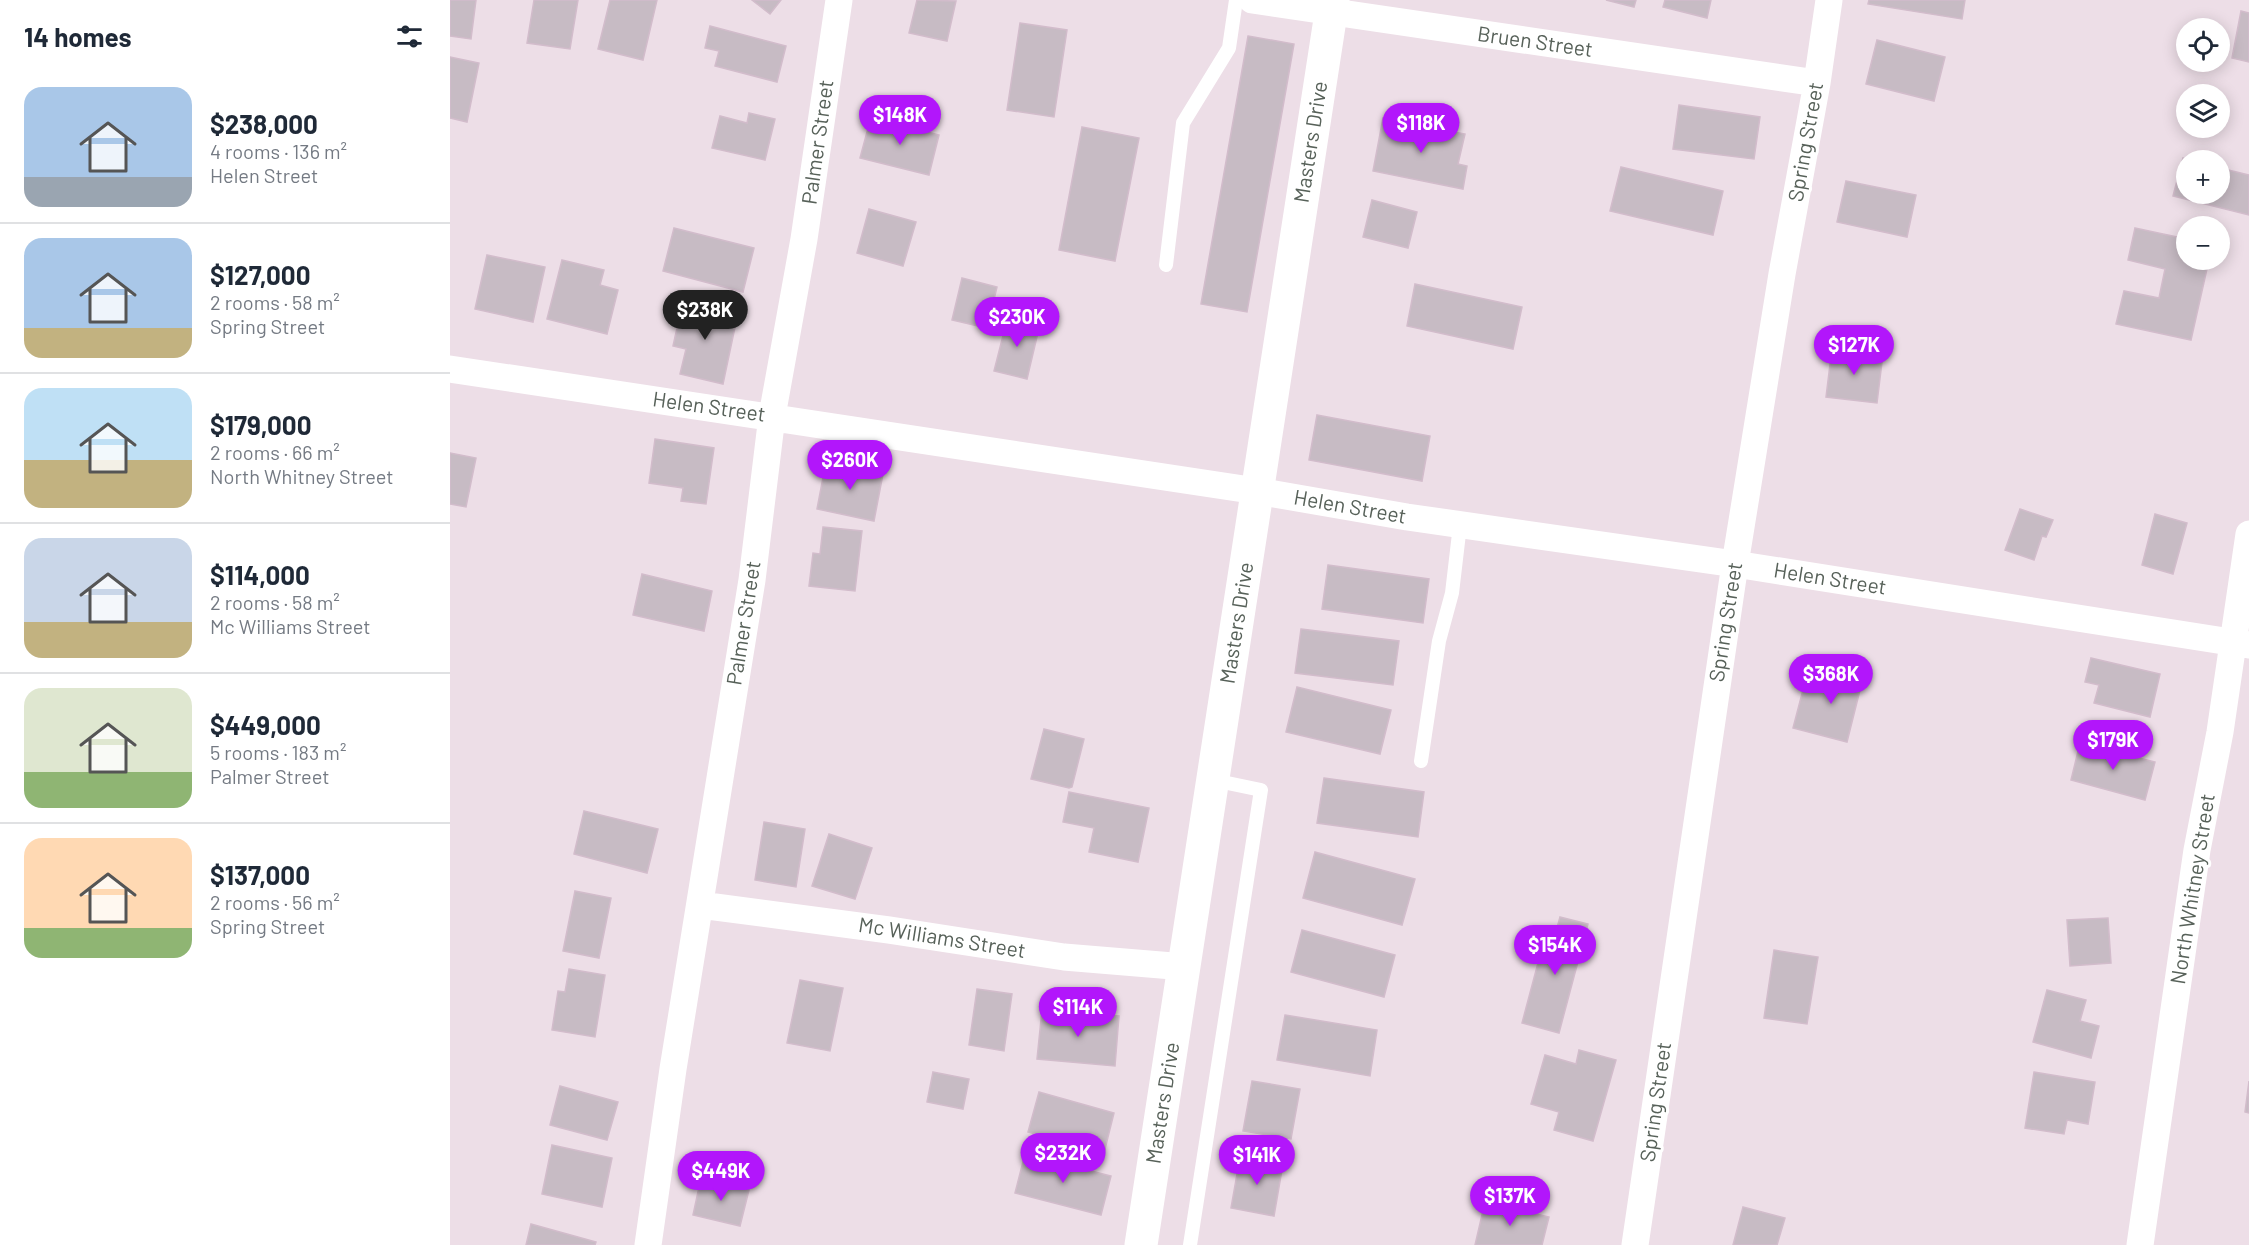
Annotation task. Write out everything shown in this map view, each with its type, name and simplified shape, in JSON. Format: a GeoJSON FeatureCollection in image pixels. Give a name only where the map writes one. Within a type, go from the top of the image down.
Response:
{"type":"FeatureCollection","features":[{"type":"Feature","properties":{"kind":"street","name":"Palmer Street"},"geometry":{"type":"LineString","coordinates":[[648,1245],[673,1069],[752,580],[772,416],[804,239],[839,0]]}},
{"type":"Feature","properties":{"kind":"street","name":"Bruen Street"},"geometry":{"type":"LineString","coordinates":[[1252,0],[1332,6],[1817,83]]}},
{"type":"Feature","properties":{"kind":"street","name":"Spring Street"},"geometry":{"type":"LineString","coordinates":[[1635,1245],[1735,564],[1782,274],[1817,83],[1829,0]]}},
{"type":"Feature","properties":{"kind":"street","name":"Masters Drive"},"geometry":{"type":"LineString","coordinates":[[1141,1245],[1332,6]]}},
{"type":"Feature","properties":{"kind":"street","name":"Helen Street"},"geometry":{"type":"LineString","coordinates":[[450,369],[1257,490],[1460,525],[1735,564],[2241,644]]}},
{"type":"Feature","properties":{"kind":"street","name":"North Whitney Street"},"geometry":{"type":"LineString","coordinates":[[2140,1245],[2197,850],[2220,732],[2241,644],[2249,534]]}},
{"type":"Feature","properties":{"kind":"street","name":"Mc Williams Street"},"geometry":{"type":"LineString","coordinates":[[700,905],[889,930],[1064,957],[1185,967]]}},
{"type":"Feature","properties":{"kind":"lane"},"geometry":{"type":"LineString","coordinates":[[1166,265],[1184,123],[1229,48],[1236,0]]}},
{"type":"Feature","properties":{"kind":"lane"},"geometry":{"type":"LineString","coordinates":[[1421,761],[1439,641],[1452,593],[1460,525]]}},
{"type":"Feature","properties":{"kind":"lane"},"geometry":{"type":"LineString","coordinates":[[1190,1245],[1261,790],[1213,780]]}},
{"type":"Feature","properties":{"kind":"building"},"geometry":{"type":"Polygon","coordinates":[[[450,0],[476,0],[471,39],[450,36],[450,0]]]}},
{"type":"Feature","properties":{"kind":"building"},"geometry":{"type":"Polygon","coordinates":[[[534,0],[578,0],[570,49],[527,43],[534,0]]]}},
{"type":"Feature","properties":{"kind":"building"},"geometry":{"type":"Polygon","coordinates":[[[610,0],[657,0],[643,60],[598,49],[610,0]]]}},
{"type":"Feature","properties":{"kind":"building"},"geometry":{"type":"Polygon","coordinates":[[[752,0],[781,0],[770,14],[752,0]]]}},
{"type":"Feature","properties":{"kind":"building"},"geometry":{"type":"Polygon","coordinates":[[[917,0],[956,1],[947,41],[909,33],[917,0]]]}},
{"type":"Feature","properties":{"kind":"building"},"geometry":{"type":"Polygon","coordinates":[[[1606,0],[1636,0],[1634,7],[1606,0]]]}},
{"type":"Feature","properties":{"kind":"building"},"geometry":{"type":"Polygon","coordinates":[[[1665,0],[1711,0],[1707,18],[1663,7],[1665,0]]]}},
{"type":"Feature","properties":{"kind":"building"},"geometry":{"type":"Polygon","coordinates":[[[1869,0],[1965,0],[1962,19],[1868,4],[1869,0]]]}},
{"type":"Feature","properties":{"kind":"building"},"geometry":{"type":"Polygon","coordinates":[[[2241,11],[2249,13],[2249,62],[2232,58],[2241,11]]]}},
{"type":"Feature","properties":{"kind":"building"},"geometry":{"type":"Polygon","coordinates":[[[1020,23],[1067,30],[1054,117],[1007,110],[1020,23]]]}},
{"type":"Feature","properties":{"kind":"building"},"geometry":{"type":"Polygon","coordinates":[[[710,26],[786,46],[777,82],[715,66],[719,51],[705,48],[710,26]]]}},
{"type":"Feature","properties":{"kind":"building"},"geometry":{"type":"Polygon","coordinates":[[[1248,36],[1294,44],[1247,312],[1201,304],[1248,36]]]}},
{"type":"Feature","properties":{"kind":"building"},"geometry":{"type":"Polygon","coordinates":[[[1877,40],[1945,57],[1934,101],[1866,84],[1877,40]]]}},
{"type":"Feature","properties":{"kind":"building"},"geometry":{"type":"Polygon","coordinates":[[[450,57],[479,63],[467,122],[450,118],[450,57]]]}},
{"type":"Feature","properties":{"kind":"building"},"geometry":{"type":"Polygon","coordinates":[[[1679,105],[1760,117],[1754,159],[1673,149],[1679,105]]]}},
{"type":"Feature","properties":{"kind":"building"},"geometry":{"type":"Polygon","coordinates":[[[749,113],[775,119],[765,160],[712,148],[720,116],[747,123],[749,113]]]}},
{"type":"Feature","properties":{"kind":"building"},"geometry":{"type":"Polygon","coordinates":[[[871,117],[939,135],[929,175],[860,158],[871,117]]]}},
{"type":"Feature","properties":{"kind":"building"},"geometry":{"type":"Polygon","coordinates":[[[1383,118],[1465,134],[1458,164],[1467,166],[1463,189],[1373,171],[1383,118]]]}},
{"type":"Feature","properties":{"kind":"building"},"geometry":{"type":"Polygon","coordinates":[[[1082,127],[1139,138],[1115,261],[1059,250],[1082,127]]]}},
{"type":"Feature","properties":{"kind":"building"},"geometry":{"type":"Polygon","coordinates":[[[1621,167],[1723,191],[1713,235],[1610,211],[1621,167]]]}},
{"type":"Feature","properties":{"kind":"building"},"geometry":{"type":"Polygon","coordinates":[[[2230,170],[2249,175],[2249,215],[2205,204],[2230,204],[2230,170]]]}},
{"type":"Feature","properties":{"kind":"building"},"geometry":{"type":"Polygon","coordinates":[[[1846,181],[1916,195],[1907,237],[1837,222],[1846,181]]]}},
{"type":"Feature","properties":{"kind":"building"},"geometry":{"type":"Polygon","coordinates":[[[1372,200],[1417,212],[1408,248],[1363,237],[1372,200]]]}},
{"type":"Feature","properties":{"kind":"building"},"geometry":{"type":"Polygon","coordinates":[[[869,209],[916,222],[903,266],[857,253],[869,209]]]}},
{"type":"Feature","properties":{"kind":"building"},"geometry":{"type":"Polygon","coordinates":[[[674,228],[754,248],[743,292],[663,271],[674,228]]]}},
{"type":"Feature","properties":{"kind":"building"},"geometry":{"type":"Polygon","coordinates":[[[2135,228],[2176,237],[2176,270],[2207,270],[2191,340],[2116,324],[2124,291],[2159,298],[2165,269],[2128,260],[2135,228]]]}},
{"type":"Feature","properties":{"kind":"building"},"geometry":{"type":"Polygon","coordinates":[[[487,255],[545,267],[533,322],[475,309],[487,255]]]}},
{"type":"Feature","properties":{"kind":"building"},"geometry":{"type":"Polygon","coordinates":[[[562,260],[604,270],[600,285],[618,290],[607,334],[547,319],[562,260]]]}},
{"type":"Feature","properties":{"kind":"building"},"geometry":{"type":"Polygon","coordinates":[[[962,278],[997,287],[987,328],[952,320],[962,278]]]}},
{"type":"Feature","properties":{"kind":"building"},"geometry":{"type":"Polygon","coordinates":[[[1415,284],[1522,307],[1513,349],[1407,326],[1415,284]]]}},
{"type":"Feature","properties":{"kind":"building"},"geometry":{"type":"Polygon","coordinates":[[[683,301],[738,313],[723,384],[680,374],[686,349],[673,346],[683,301]]]}},
{"type":"Feature","properties":{"kind":"building"},"geometry":{"type":"Polygon","coordinates":[[[1008,316],[1040,324],[1027,379],[994,371],[1008,316]]]}},
{"type":"Feature","properties":{"kind":"building"},"geometry":{"type":"Polygon","coordinates":[[[1832,348],[1883,354],[1877,403],[1826,397],[1832,348]]]}},
{"type":"Feature","properties":{"kind":"building"},"geometry":{"type":"Polygon","coordinates":[[[1317,415],[1430,436],[1422,481],[1309,460],[1317,415]]]}},
{"type":"Feature","properties":{"kind":"building"},"geometry":{"type":"Polygon","coordinates":[[[655,439],[714,448],[706,504],[681,501],[683,488],[649,483],[655,439]]]}},
{"type":"Feature","properties":{"kind":"building"},"geometry":{"type":"Polygon","coordinates":[[[450,453],[476,458],[466,507],[450,504],[450,453]]]}},
{"type":"Feature","properties":{"kind":"building"},"geometry":{"type":"Polygon","coordinates":[[[826,462],[883,474],[874,521],[817,509],[826,462]]]}},
{"type":"Feature","properties":{"kind":"building"},"geometry":{"type":"Polygon","coordinates":[[[2020,509],[2053,520],[2046,537],[2042,536],[2034,560],[2005,550],[2020,509]]]}},
{"type":"Feature","properties":{"kind":"building"},"geometry":{"type":"Polygon","coordinates":[[[2155,514],[2187,523],[2173,574],[2142,565],[2155,514]]]}},
{"type":"Feature","properties":{"kind":"building"},"geometry":{"type":"Polygon","coordinates":[[[823,527],[862,531],[855,591],[809,586],[813,553],[820,554],[823,527]]]}},
{"type":"Feature","properties":{"kind":"building"},"geometry":{"type":"Polygon","coordinates":[[[1328,565],[1429,579],[1423,623],[1322,609],[1328,565]]]}},
{"type":"Feature","properties":{"kind":"building"},"geometry":{"type":"Polygon","coordinates":[[[642,574],[712,591],[704,631],[633,615],[642,574]]]}},
{"type":"Feature","properties":{"kind":"building"},"geometry":{"type":"Polygon","coordinates":[[[1301,629],[1399,641],[1393,685],[1295,673],[1301,629]]]}},
{"type":"Feature","properties":{"kind":"building"},"geometry":{"type":"Polygon","coordinates":[[[2091,658],[2160,674],[2150,717],[2094,703],[2099,685],[2085,682],[2091,658]]]}},
{"type":"Feature","properties":{"kind":"building"},"geometry":{"type":"Polygon","coordinates":[[[1835,663],[1865,670],[1847,742],[1793,728],[1804,686],[1828,693],[1835,663]]]}},
{"type":"Feature","properties":{"kind":"building"},"geometry":{"type":"Polygon","coordinates":[[[1297,687],[1391,710],[1380,754],[1286,732],[1297,687]]]}},
{"type":"Feature","properties":{"kind":"building"},"geometry":{"type":"Polygon","coordinates":[[[1044,729],[1084,739],[1072,787],[1031,779],[1044,729]]]}},
{"type":"Feature","properties":{"kind":"building"},"geometry":{"type":"Polygon","coordinates":[[[2080,743],[2155,762],[2145,800],[2071,780],[2080,743]]]}},
{"type":"Feature","properties":{"kind":"building"},"geometry":{"type":"Polygon","coordinates":[[[1324,778],[1424,792],[1418,837],[1317,823],[1324,778]]]}},
{"type":"Feature","properties":{"kind":"building"},"geometry":{"type":"Polygon","coordinates":[[[1069,792],[1149,808],[1138,862],[1089,852],[1094,828],[1063,822],[1069,792]]]}},
{"type":"Feature","properties":{"kind":"building"},"geometry":{"type":"Polygon","coordinates":[[[584,811],[658,829],[647,873],[574,854],[584,811]]]}},
{"type":"Feature","properties":{"kind":"building"},"geometry":{"type":"Polygon","coordinates":[[[764,822],[805,829],[796,887],[755,880],[764,822]]]}},
{"type":"Feature","properties":{"kind":"building"},"geometry":{"type":"Polygon","coordinates":[[[829,834],[872,848],[855,899],[812,886],[829,834]]]}},
{"type":"Feature","properties":{"kind":"building"},"geometry":{"type":"Polygon","coordinates":[[[1315,852],[1415,879],[1402,925],[1303,898],[1315,852]]]}},
{"type":"Feature","properties":{"kind":"building"},"geometry":{"type":"Polygon","coordinates":[[[575,891],[611,898],[599,958],[563,951],[575,891]]]}},
{"type":"Feature","properties":{"kind":"building"},"geometry":{"type":"Polygon","coordinates":[[[1560,917],[1588,924],[1559,1033],[1522,1023],[1546,933],[1555,935],[1560,917]]]}},
{"type":"Feature","properties":{"kind":"building"},"geometry":{"type":"Polygon","coordinates":[[[2108,918],[2111,963],[2070,966],[2067,920],[2108,918]]]}},
{"type":"Feature","properties":{"kind":"building"},"geometry":{"type":"Polygon","coordinates":[[[1302,930],[1395,955],[1384,997],[1291,972],[1302,930]]]}},
{"type":"Feature","properties":{"kind":"building"},"geometry":{"type":"Polygon","coordinates":[[[1774,950],[1818,957],[1807,1024],[1764,1018],[1774,950]]]}},
{"type":"Feature","properties":{"kind":"building"},"geometry":{"type":"Polygon","coordinates":[[[569,969],[605,975],[595,1037],[552,1030],[558,991],[565,992],[569,969]]]}},
{"type":"Feature","properties":{"kind":"building"},"geometry":{"type":"Polygon","coordinates":[[[800,980],[843,988],[830,1051],[787,1043],[800,980]]]}},
{"type":"Feature","properties":{"kind":"building"},"geometry":{"type":"Polygon","coordinates":[[[977,989],[1012,994],[1004,1051],[969,1045],[977,989]]]}},
{"type":"Feature","properties":{"kind":"building"},"geometry":{"type":"Polygon","coordinates":[[[2047,990],[2086,1000],[2080,1021],[2099,1026],[2091,1058],[2033,1042],[2047,990]]]}},
{"type":"Feature","properties":{"kind":"building"},"geometry":{"type":"Polygon","coordinates":[[[1042,1010],[1119,1016],[1115,1066],[1037,1059],[1042,1010]]]}},
{"type":"Feature","properties":{"kind":"building"},"geometry":{"type":"Polygon","coordinates":[[[1285,1015],[1377,1030],[1370,1076],[1277,1060],[1285,1015]]]}},
{"type":"Feature","properties":{"kind":"building"},"geometry":{"type":"Polygon","coordinates":[[[1579,1050],[1616,1060],[1593,1141],[1554,1130],[1559,1112],[1531,1104],[1545,1055],[1576,1064],[1579,1050]]]}},
{"type":"Feature","properties":{"kind":"building"},"geometry":{"type":"Polygon","coordinates":[[[933,1072],[969,1079],[963,1109],[927,1102],[933,1072]]]}},
{"type":"Feature","properties":{"kind":"building"},"geometry":{"type":"Polygon","coordinates":[[[2034,1072],[2095,1082],[2088,1124],[2067,1120],[2064,1134],[2025,1128],[2034,1072]]]}},
{"type":"Feature","properties":{"kind":"building"},"geometry":{"type":"Polygon","coordinates":[[[1252,1081],[1300,1089],[1291,1139],[1243,1131],[1252,1081]]]}},
{"type":"Feature","properties":{"kind":"building"},"geometry":{"type":"Polygon","coordinates":[[[2249,1081],[2249,1113],[2245,1112],[2249,1081]]]}},
{"type":"Feature","properties":{"kind":"building"},"geometry":{"type":"Polygon","coordinates":[[[560,1086],[618,1102],[607,1140],[550,1125],[560,1086]]]}},
{"type":"Feature","properties":{"kind":"building"},"geometry":{"type":"Polygon","coordinates":[[[1039,1092],[1114,1113],[1104,1153],[1028,1132],[1039,1092]]]}},
{"type":"Feature","properties":{"kind":"building"},"geometry":{"type":"Polygon","coordinates":[[[552,1145],[612,1158],[602,1207],[542,1194],[552,1145]]]}},
{"type":"Feature","properties":{"kind":"building"},"geometry":{"type":"Polygon","coordinates":[[[1025,1154],[1111,1176],[1101,1215],[1015,1193],[1025,1154]]]}},
{"type":"Feature","properties":{"kind":"building"},"geometry":{"type":"Polygon","coordinates":[[[1240,1157],[1283,1164],[1274,1216],[1231,1208],[1240,1157]]]}},
{"type":"Feature","properties":{"kind":"building"},"geometry":{"type":"Polygon","coordinates":[[[701,1178],[749,1190],[740,1226],[693,1215],[701,1178]]]}},
{"type":"Feature","properties":{"kind":"building"},"geometry":{"type":"Polygon","coordinates":[[[1485,1202],[1549,1217],[1542,1245],[1475,1245],[1485,1202]]]}},
{"type":"Feature","properties":{"kind":"building"},"geometry":{"type":"Polygon","coordinates":[[[1743,1207],[1785,1218],[1777,1245],[1733,1245],[1743,1207]]]}},
{"type":"Feature","properties":{"kind":"building"},"geometry":{"type":"Polygon","coordinates":[[[531,1224],[596,1242],[595,1245],[526,1245],[531,1224]]]}}]}
